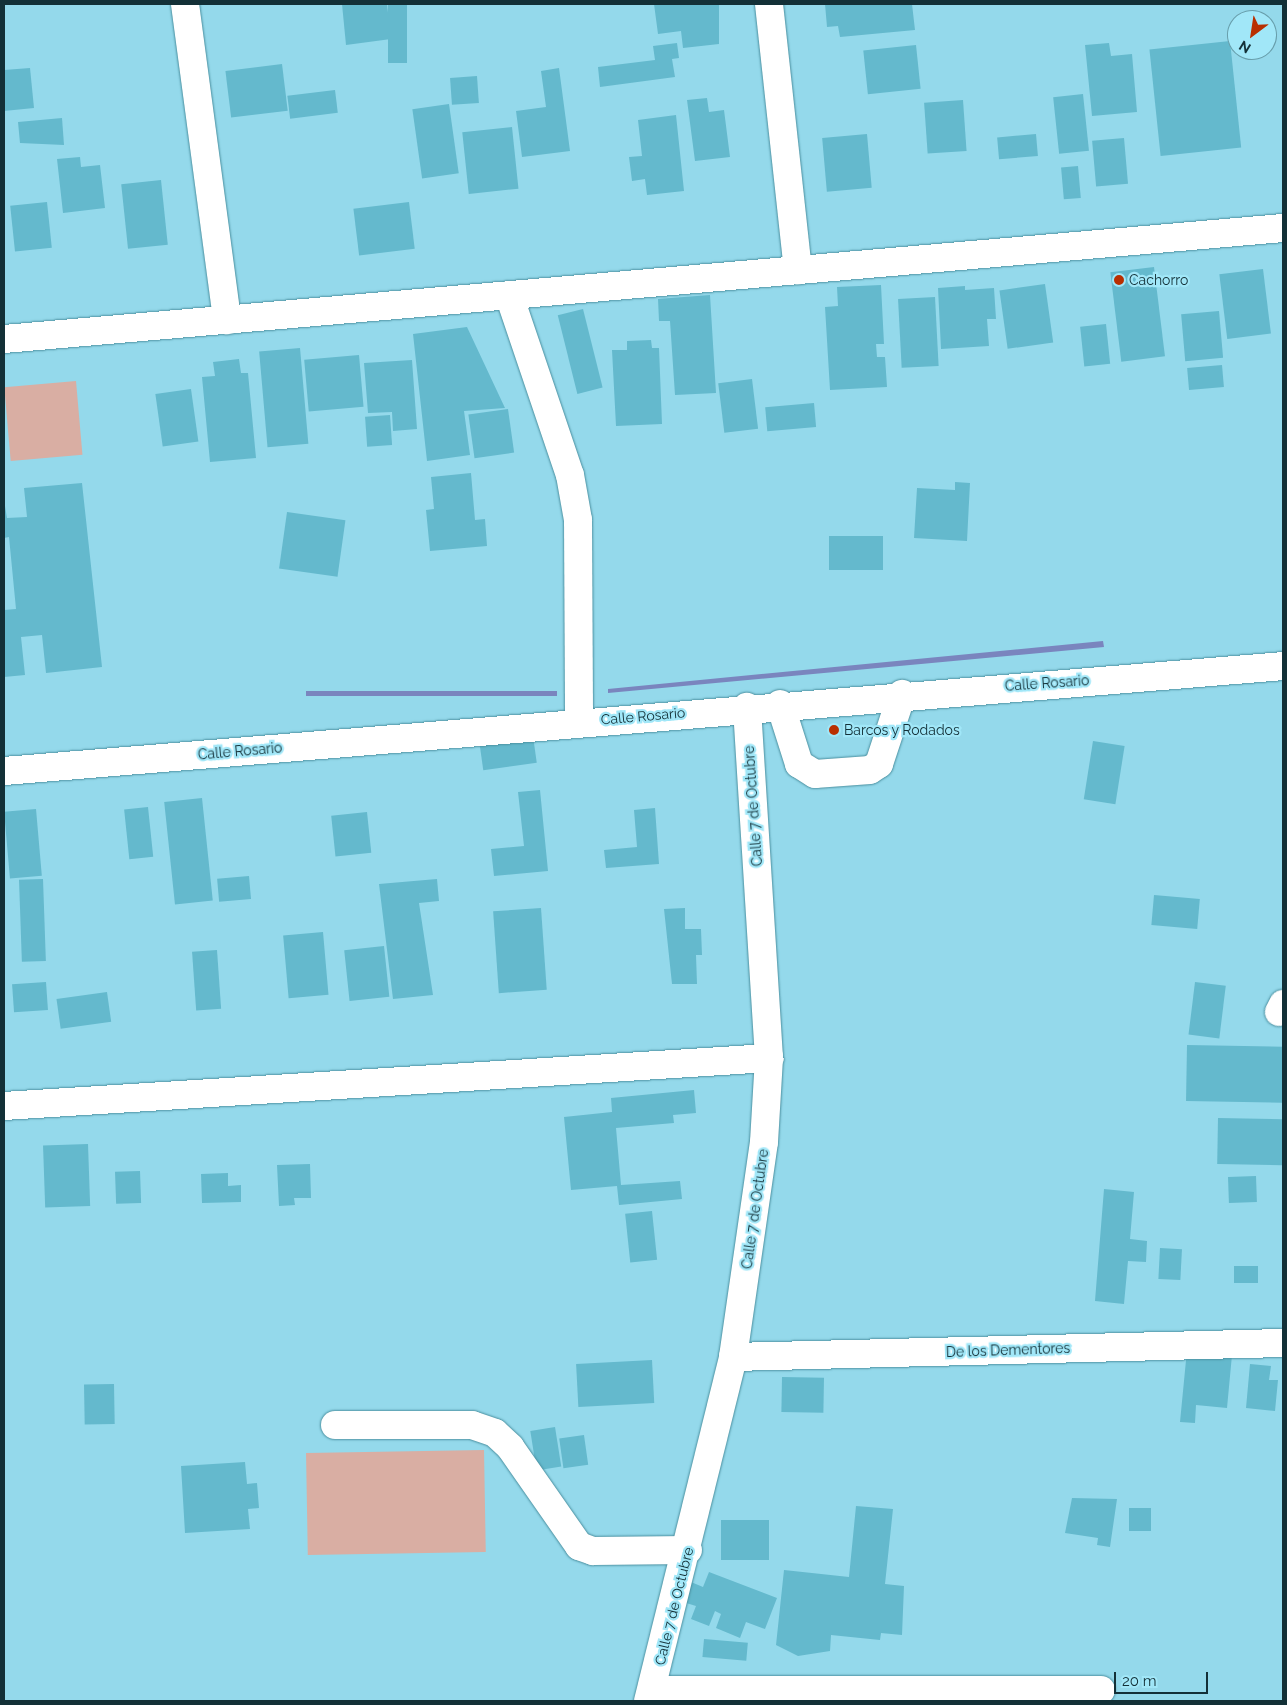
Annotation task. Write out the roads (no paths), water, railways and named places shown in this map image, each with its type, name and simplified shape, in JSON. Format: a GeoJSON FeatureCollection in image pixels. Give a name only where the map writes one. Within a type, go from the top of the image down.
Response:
{"type":"FeatureCollection","features":[{"type":"Feature","properties":{"kind":"street"},"geometry":{"type":"LineString","coordinates":[[185,4],[228,320]]}},
{"type":"Feature","properties":{"kind":"street"},"geometry":{"type":"LineString","coordinates":[[769,4],[798,270]]}},
{"type":"Feature","properties":{"kind":"street"},"geometry":{"type":"LineString","coordinates":[[4,339],[1283,228]]}},
{"type":"Feature","properties":{"kind":"street"},"geometry":{"type":"LineString","coordinates":[[509,295],[570,475],[578,520],[579,722]]}},
{"type":"Feature","properties":{"kind":"street","name":"Calle Rosario"},"geometry":{"type":"LineString","coordinates":[[4,771],[780,704],[1283,666]]}},
{"type":"Feature","properties":{"kind":"street"},"geometry":{"type":"LineString","coordinates":[[780,704],[799,764],[815,774],[870,770],[879,764],[902,694]]}},
{"type":"Feature","properties":{"kind":"street","name":"Calle 7 de Octubre"},"geometry":{"type":"LineString","coordinates":[[650,1695],[688,1550],[733,1357],[764,1142],[769,1058],[747,707]]}},
{"type":"Feature","properties":{"kind":"street"},"geometry":{"type":"LineString","coordinates":[[4,1106],[769,1058]]}},
{"type":"Feature","properties":{"kind":"street","name":"De los Dementores"},"geometry":{"type":"LineString","coordinates":[[733,1357],[1283,1343]]}},
{"type":"Feature","properties":{"kind":"street"},"geometry":{"type":"LineString","coordinates":[[335,1425],[472,1424],[495,1433],[510,1447],[579,1546],[594,1551],[688,1550]]}},
{"type":"Feature","properties":{"kind":"street"},"geometry":{"type":"LineString","coordinates":[[650,1695],[1101,1690]]}},
{"type":"Feature","properties":{"kind":"water"},"geometry":{"type":"Polygon","coordinates":[[[1103,641],[1104,647],[608,693],[608,689],[1103,641]]]}},
{"type":"Feature","properties":{"kind":"water"},"geometry":{"type":"Polygon","coordinates":[[[306,691],[557,691],[557,696],[306,696],[306,691]]]}},
{"type":"Feature","properties":{"kind":"place","name":"Cachorro"},"geometry":{"type":"Point","coordinates":[1119,280]}},
{"type":"Feature","properties":{"kind":"place","name":"Barcos y Rodados"},"geometry":{"type":"Point","coordinates":[834,730]}}]}
